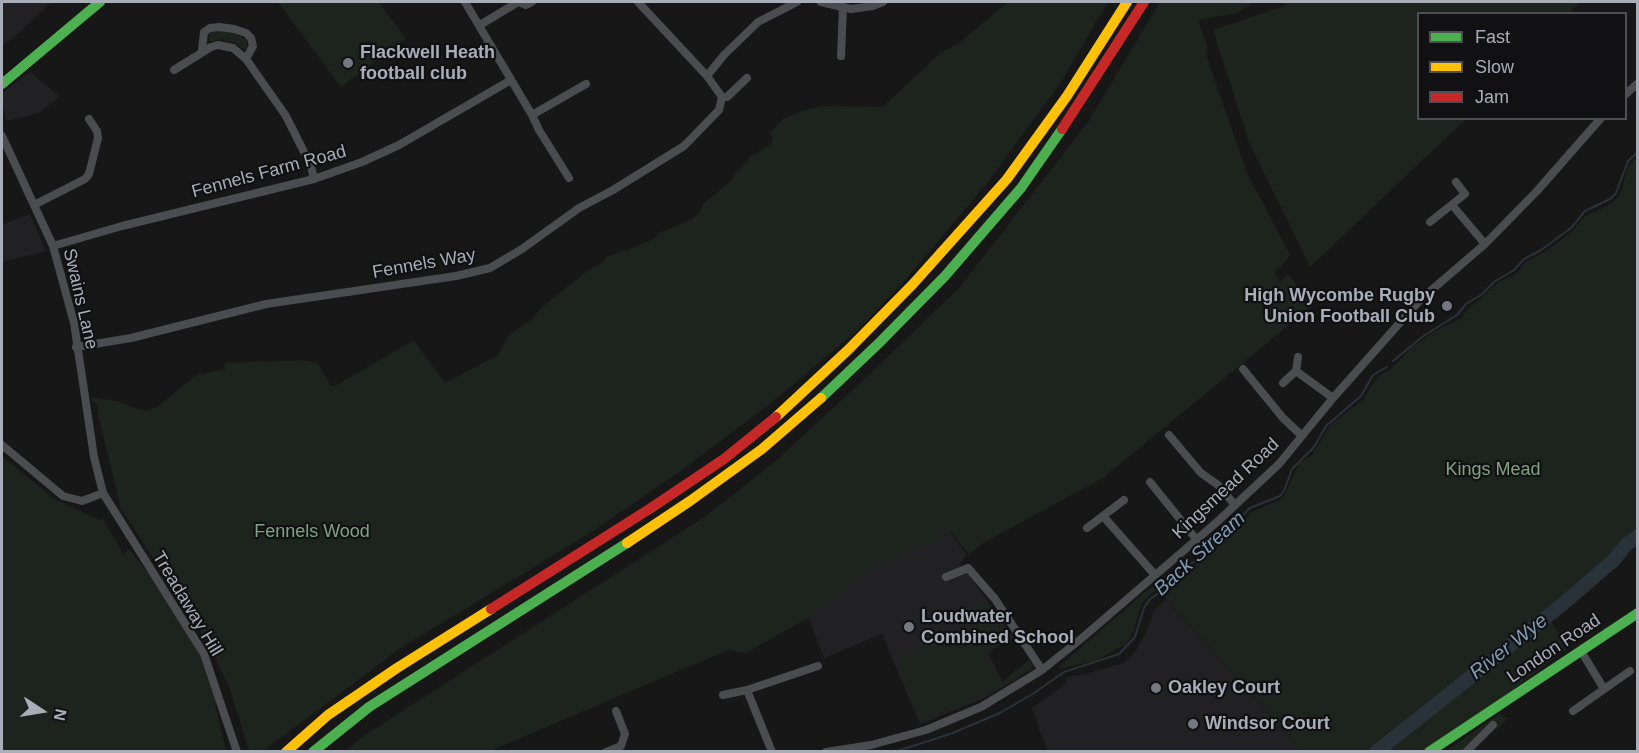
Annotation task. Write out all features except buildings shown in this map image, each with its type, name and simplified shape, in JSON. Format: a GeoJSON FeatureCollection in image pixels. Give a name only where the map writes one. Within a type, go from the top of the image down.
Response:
{"type":"FeatureCollection","features":[{"type":"Feature","properties":{"kind":"main road"},"geometry":{"type":"LineString","coordinates":[[2,84],[100,2]]}},
{"type":"Feature","properties":{"kind":"main road"},"geometry":{"type":"LineString","coordinates":[[286,752],[338,708],[407,661],[651,508],[724,459],[774,419],[848,350],[913,284],[1007,179],[1067,96],[1127,2]]}},
{"type":"Feature","properties":{"kind":"main road"},"geometry":{"type":"LineString","coordinates":[[313,752],[369,707],[591,567],[690,501],[762,449],[808,410],[882,341],[945,276],[1021,188],[1082,100],[1144,2]]}},
{"type":"Feature","properties":{"kind":"main road","name":"London Road"},"geometry":{"type":"LineString","coordinates":[[1429,752],[1638,613]]}},
{"type":"Feature","properties":{"kind":"street"},"geometry":{"type":"LineString","coordinates":[[465,2],[532,115],[538,130],[569,178]]}},
{"type":"Feature","properties":{"kind":"street"},"geometry":{"type":"LineString","coordinates":[[480,25],[518,2],[526,5],[532,2]]}},
{"type":"Feature","properties":{"kind":"street"},"geometry":{"type":"LineString","coordinates":[[638,2],[723,97]]}},
{"type":"Feature","properties":{"kind":"street"},"geometry":{"type":"LineString","coordinates":[[706,76],[724,54],[758,22],[784,4],[797,2]]}},
{"type":"Feature","properties":{"kind":"street"},"geometry":{"type":"LineString","coordinates":[[821,2],[851,9],[883,2]]}},
{"type":"Feature","properties":{"kind":"street"},"geometry":{"type":"LineString","coordinates":[[841,56],[843,6]]}},
{"type":"Feature","properties":{"kind":"street"},"geometry":{"type":"LineString","coordinates":[[202,50],[204,33],[210,28],[234,29],[246,33],[251,38],[253,46],[246,59]]}},
{"type":"Feature","properties":{"kind":"street"},"geometry":{"type":"LineString","coordinates":[[174,70],[202,50],[218,45],[233,48],[246,59],[286,116],[311,166],[314,179]]}},
{"type":"Feature","properties":{"kind":"street","name":"Fennels Way"},"geometry":{"type":"LineString","coordinates":[[76,347],[131,338],[266,304],[456,276],[490,268],[522,249],[579,208],[684,146],[719,110],[723,97],[727,97],[747,78]]}},
{"type":"Feature","properties":{"kind":"street","name":"Fennels Farm Road"},"geometry":{"type":"LineString","coordinates":[[53,246],[122,226],[314,179],[362,162],[399,146],[511,80]]}},
{"type":"Feature","properties":{"kind":"street"},"geometry":{"type":"LineString","coordinates":[[532,115],[586,84]]}},
{"type":"Feature","properties":{"kind":"street"},"geometry":{"type":"LineString","coordinates":[[34,205],[89,174],[97,147],[97,131],[89,119]]}},
{"type":"Feature","properties":{"kind":"street","name":"Kingsmead Road"},"geometry":{"type":"LineString","coordinates":[[826,752],[871,745],[926,730],[981,707],[1042,670],[1155,575],[1279,464],[1333,398],[1420,300],[1485,244],[1537,191],[1599,120]]}},
{"type":"Feature","properties":{"kind":"street","name":"Swains Lane"},"geometry":{"type":"LineString","coordinates":[[2,136],[53,246],[72,315],[98,478]]}},
{"type":"Feature","properties":{"kind":"street"},"geometry":{"type":"LineString","coordinates":[[1430,222],[1465,194],[1456,182]]}},
{"type":"Feature","properties":{"kind":"street"},"geometry":{"type":"LineString","coordinates":[[1452,205],[1485,244]]}},
{"type":"Feature","properties":{"kind":"street"},"geometry":{"type":"LineString","coordinates":[[1283,383],[1296,371],[1298,357]]}},
{"type":"Feature","properties":{"kind":"street"},"geometry":{"type":"LineString","coordinates":[[1243,369],[1283,418],[1302,436]]}},
{"type":"Feature","properties":{"kind":"street"},"geometry":{"type":"LineString","coordinates":[[1296,371],[1333,398]]}},
{"type":"Feature","properties":{"kind":"street"},"geometry":{"type":"LineString","coordinates":[[1169,435],[1201,473],[1218,485],[1235,505]]}},
{"type":"Feature","properties":{"kind":"street"},"geometry":{"type":"LineString","coordinates":[[2,445],[63,496],[82,501],[103,493]]}},
{"type":"Feature","properties":{"kind":"street","name":"Treadaway Hill"},"geometry":{"type":"LineString","coordinates":[[98,478],[103,493],[204,654],[237,752]]}},
{"type":"Feature","properties":{"kind":"street"},"geometry":{"type":"LineString","coordinates":[[1150,482],[1196,539]]}},
{"type":"Feature","properties":{"kind":"street"},"geometry":{"type":"LineString","coordinates":[[1087,528],[1124,500]]}},
{"type":"Feature","properties":{"kind":"street"},"geometry":{"type":"LineString","coordinates":[[1103,516],[1155,575]]}},
{"type":"Feature","properties":{"kind":"street"},"geometry":{"type":"LineString","coordinates":[[946,577],[968,568],[995,599],[1042,670]]}},
{"type":"Feature","properties":{"kind":"street"},"geometry":{"type":"LineString","coordinates":[[1581,651],[1605,689]]}},
{"type":"Feature","properties":{"kind":"street"},"geometry":{"type":"LineString","coordinates":[[723,695],[747,690],[818,666]]}},
{"type":"Feature","properties":{"kind":"street"},"geometry":{"type":"LineString","coordinates":[[1573,711],[1630,671]]}},
{"type":"Feature","properties":{"kind":"street"},"geometry":{"type":"LineString","coordinates":[[747,690],[772,752]]}},
{"type":"Feature","properties":{"kind":"street"},"geometry":{"type":"LineString","coordinates":[[606,752],[621,746],[625,734],[616,711]]}},
{"type":"Feature","properties":{"kind":"street"},"geometry":{"type":"LineString","coordinates":[[1466,752],[1493,725]]}},
{"type":"Feature","properties":{"kind":"shaded area"},"geometry":{"type":"Polygon","coordinates":[[[2,2],[52,2],[2,46],[2,2]]]}},
{"type":"Feature","properties":{"kind":"shaded area"},"geometry":{"type":"Polygon","coordinates":[[[30,72],[60,97],[39,113],[6,121],[2,93],[30,72]]]}},
{"type":"Feature","properties":{"kind":"shaded area"},"geometry":{"type":"Polygon","coordinates":[[[30,214],[46,251],[2,262],[2,225],[30,214]]]}},
{"type":"Feature","properties":{"kind":"shaded area","name":"Loudwater Combined School"},"geometry":{"type":"Polygon","coordinates":[[[945,525],[967,555],[960,563],[1014,638],[991,650],[989,655],[1005,686],[980,700],[920,724],[882,634],[824,658],[797,588],[945,525]]]}},
{"type":"Feature","properties":{"kind":"shaded area"},"geometry":{"type":"Polygon","coordinates":[[[1166,599],[1301,751],[1047,751],[1032,708],[1065,685],[1067,677],[1123,663],[1134,653],[1146,633],[1154,610],[1166,599]]]}},
{"type":"Feature","properties":{"kind":"green space","name":"Flackwell Heath football club"},"geometry":{"type":"Polygon","coordinates":[[[278,2],[379,2],[406,39],[341,87],[278,2]]]}},
{"type":"Feature","properties":{"kind":"green space","name":"Fennels Wood"},"geometry":{"type":"Polygon","coordinates":[[[1008,2],[1108,2],[1061,82],[988,182],[907,278],[858,330],[770,404],[681,471],[590,533],[401,648],[263,751],[249,751],[229,686],[204,637],[121,509],[97,403],[92,401],[91,397],[116,401],[145,411],[157,407],[200,372],[201,374],[225,369],[225,363],[304,360],[318,364],[331,386],[335,386],[414,340],[445,383],[498,355],[508,337],[531,320],[543,306],[607,257],[626,251],[692,219],[700,212],[702,205],[734,178],[733,176],[749,160],[748,158],[771,144],[773,139],[770,133],[783,119],[804,110],[824,106],[883,107],[940,53],[958,44],[1008,2]]]}},
{"type":"Feature","properties":{"kind":"green space"},"geometry":{"type":"Polygon","coordinates":[[[1160,2],[1255,2],[1237,13],[1198,20],[1207,45],[1207,58],[1247,173],[1290,255],[1274,274],[1280,281],[1288,274],[1312,306],[1103,478],[983,543],[969,554],[951,532],[867,571],[808,618],[746,653],[728,650],[490,751],[345,751],[365,735],[706,516],[779,458],[960,287],[1088,122],[1160,2]]]}},
{"type":"Feature","properties":{"kind":"green space"},"geometry":{"type":"Polygon","coordinates":[[[1286,2],[1581,2],[1570,12],[1417,12],[1417,120],[1465,120],[1310,267],[1249,142],[1213,30],[1284,6],[1286,2]]]}},
{"type":"Feature","properties":{"kind":"green space"},"geometry":{"type":"Polygon","coordinates":[[[215,30],[233,32],[246,39],[248,48],[245,50],[222,39],[209,42],[209,34],[215,30]]]}},
{"type":"Feature","properties":{"kind":"green space","name":"Kings Mead"},"geometry":{"type":"Polygon","coordinates":[[[1637,156],[1637,533],[1629,537],[1606,564],[1586,581],[1371,751],[1301,751],[1164,596],[1176,577],[1206,558],[1253,511],[1280,500],[1299,463],[1312,455],[1330,425],[1364,399],[1376,378],[1391,369],[1412,347],[1435,331],[1462,318],[1467,310],[1500,281],[1511,277],[1525,262],[1543,253],[1571,232],[1585,216],[1611,204],[1622,190],[1627,168],[1637,156]]]}},
{"type":"Feature","properties":{"kind":"green space"},"geometry":{"type":"Polygon","coordinates":[[[2,456],[53,498],[99,520],[103,519],[123,554],[129,549],[183,617],[199,648],[218,703],[215,704],[226,751],[2,751],[2,456]]]}},
{"type":"Feature","properties":{"kind":"green space"},"geometry":{"type":"Polygon","coordinates":[[[1165,575],[1167,578],[1162,588],[1142,603],[1133,632],[1126,644],[1097,660],[1061,669],[1058,667],[1165,575]]]}},
{"type":"Feature","properties":{"kind":"green space"},"geometry":{"type":"Polygon","coordinates":[[[987,600],[1011,640],[984,653],[1002,682],[1029,660],[1034,667],[1005,686],[923,722],[896,658],[974,624],[968,608],[987,600]]]}},
{"type":"Feature","properties":{"kind":"green space"},"geometry":{"type":"Polygon","coordinates":[[[1550,620],[1568,648],[1507,694],[1421,751],[1385,752],[1550,620]]]}},
{"type":"Feature","properties":{"kind":"green space"},"geometry":{"type":"Polygon","coordinates":[[[1501,713],[1503,717],[1509,717],[1497,730],[1493,724],[1465,751],[1444,752],[1501,713]]]}},
{"type":"Feature","properties":{"kind":"waterway","name":"Back Stream"},"geometry":{"type":"LineString","coordinates":[[1393,361],[1422,337],[1457,315],[1466,304],[1514,270],[1524,259],[1541,250],[1571,228],[1585,211],[1610,199],[1616,193],[1628,161],[1638,152]]}},
{"type":"Feature","properties":{"kind":"waterway","name":"Back Stream"},"geometry":{"type":"LineString","coordinates":[[894,752],[950,734],[1000,713],[1064,672],[1119,654],[1135,637],[1144,608],[1150,599],[1166,588],[1171,577],[1204,555],[1250,508],[1280,496],[1292,469],[1314,447],[1326,426],[1361,396],[1373,375],[1387,367]]}},
{"type":"Feature","properties":{"kind":"waterway","name":"River Wye"},"geometry":{"type":"LineString","coordinates":[[1376,752],[1564,603],[1638,536]]}},
{"type":"Feature","properties":{"kind":"traffic: fast"},"geometry":{"type":"LineString","coordinates":[[2,84],[100,2]]}},
{"type":"Feature","properties":{"kind":"traffic: fast"},"geometry":{"type":"LineString","coordinates":[[821,398],[945,276],[1021,188],[1062,129]]}},
{"type":"Feature","properties":{"kind":"traffic: fast"},"geometry":{"type":"LineString","coordinates":[[313,752],[369,707],[627,543]]}},
{"type":"Feature","properties":{"kind":"traffic: fast"},"geometry":{"type":"LineString","coordinates":[[1429,752],[1638,613]]}},
{"type":"Feature","properties":{"kind":"traffic: slow"},"geometry":{"type":"LineString","coordinates":[[776,417],[848,350],[913,284],[1007,179],[1067,96],[1127,2]]}},
{"type":"Feature","properties":{"kind":"traffic: slow"},"geometry":{"type":"LineString","coordinates":[[627,543],[762,449],[821,398]]}},
{"type":"Feature","properties":{"kind":"traffic: slow"},"geometry":{"type":"LineString","coordinates":[[286,752],[328,715],[491,609]]}},
{"type":"Feature","properties":{"kind":"traffic: jam"},"geometry":{"type":"LineString","coordinates":[[1062,129],[1144,2]]}},
{"type":"Feature","properties":{"kind":"traffic: jam"},"geometry":{"type":"LineString","coordinates":[[491,609],[724,459],[776,417]]}},
{"type":"Feature","properties":{"kind":"place","name":"Flackwell Heath football club"},"geometry":{"type":"Point","coordinates":[348,63]}},
{"type":"Feature","properties":{"kind":"place","name":"High Wycombe Rugby Union Football Club"},"geometry":{"type":"Point","coordinates":[1447,306]}},
{"type":"Feature","properties":{"kind":"place","name":"Loudwater Combined School"},"geometry":{"type":"Point","coordinates":[909,627]}},
{"type":"Feature","properties":{"kind":"place","name":"Oakley Court"},"geometry":{"type":"Point","coordinates":[1156,688]}},
{"type":"Feature","properties":{"kind":"place","name":"Windsor Court"},"geometry":{"type":"Point","coordinates":[1193,724]}}]}
